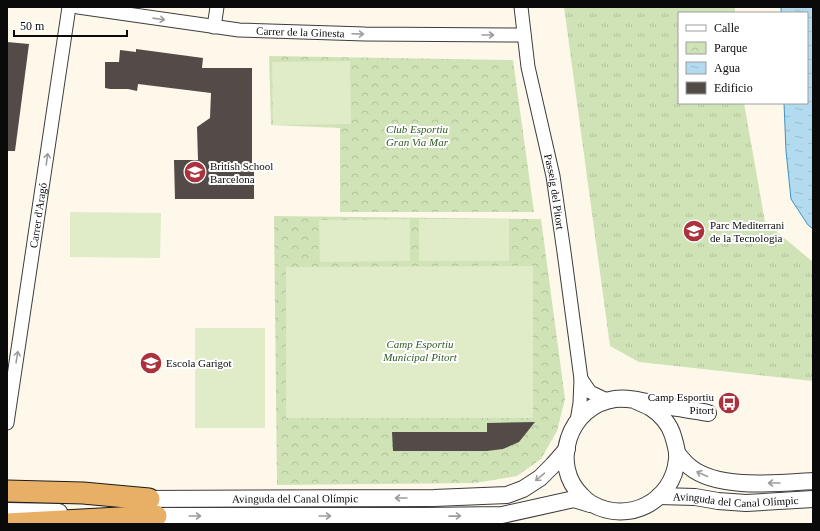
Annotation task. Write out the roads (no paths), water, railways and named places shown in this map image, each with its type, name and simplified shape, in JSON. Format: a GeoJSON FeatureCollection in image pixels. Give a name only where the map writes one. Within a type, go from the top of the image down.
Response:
{"type":"FeatureCollection","features":[{"type":"Feature","properties":{"kind":"highway"},"geometry":{"type":"LineString","coordinates":[[7,491],[83,493],[152,507]]}},
{"type":"Feature","properties":{"kind":"highway"},"geometry":{"type":"LineString","coordinates":[[7,524],[152,507]]}},
{"type":"Feature","properties":{"kind":"street","name":"Carrer d'Aragó"},"geometry":{"type":"LineString","coordinates":[[7,423],[69,7]]}},
{"type":"Feature","properties":{"kind":"street","name":"Carrer de la Ginesta"},"geometry":{"type":"LineString","coordinates":[[78,7],[239,30],[357,34],[524,35]]}},
{"type":"Feature","properties":{"kind":"street"},"geometry":{"type":"LineString","coordinates":[[214,27],[217,7]]}},
{"type":"Feature","properties":{"kind":"street","name":"Passeig del Pitort"},"geometry":{"type":"LineString","coordinates":[[520,7],[528,68],[553,176],[581,379],[580,403],[577,420]]}},
{"type":"Feature","properties":{"kind":"street"},"geometry":{"type":"LineString","coordinates":[[581,379],[590,392],[609,401]]}},
{"type":"Feature","properties":{"kind":"street"},"geometry":{"type":"LineString","coordinates":[[634,400],[652,408],[663,418],[671,429],[677,460],[671,482],[655,501],[637,510],[609,511],[590,504],[576,490],[570,480],[566,466],[566,449],[570,434],[577,420],[584,412],[597,404],[615,399],[634,400],[708,413],[682,420],[677,428],[675,446]]}},
{"type":"Feature","properties":{"kind":"street","name":"Avinguda del Canal Olímpic"},"geometry":{"type":"LineString","coordinates":[[675,446],[689,466],[701,474],[734,483],[813,481]]}},
{"type":"Feature","properties":{"kind":"street","name":"Avinguda del Canal Olímpic"},"geometry":{"type":"LineString","coordinates":[[7,511],[507,495],[523,489],[540,478],[566,449]]}},
{"type":"Feature","properties":{"kind":"street","name":"Avinguda del Canal Olímpic"},"geometry":{"type":"LineString","coordinates":[[659,496],[695,497],[718,501],[746,503],[813,500]]}},
{"type":"Feature","properties":{"kind":"street","name":"Avinguda del Canal Olímpic"},"geometry":{"type":"LineString","coordinates":[[7,501],[86,502],[152,507],[423,516],[502,515],[574,499],[590,504]]}},
{"type":"Feature","properties":{"kind":"water"},"geometry":{"type":"Polygon","coordinates":[[[781,7],[813,7],[813,229],[808,225],[791,199],[786,151],[784,104],[808,104],[808,12],[781,12],[781,7]]]}},
{"type":"Feature","properties":{"kind":"place","name":"British School Barcelona"},"geometry":{"type":"Point","coordinates":[195,172]}},
{"type":"Feature","properties":{"kind":"place","name":"Parc Mediterrani de la Tecnologia"},"geometry":{"type":"Point","coordinates":[694,231]}},
{"type":"Feature","properties":{"kind":"place","name":"Escola Garigot"},"geometry":{"type":"Point","coordinates":[151,363]}},
{"type":"Feature","properties":{"kind":"place","name":"Camp Esportiu Pitort"},"geometry":{"type":"Point","coordinates":[729,403]}},
{"type":"Feature","properties":{"kind":"park label","name":"Club Esportiu Gran Via Mar"},"geometry":{"type":"Point","coordinates":[417,135]}},
{"type":"Feature","properties":{"kind":"park label","name":"Camp Esportiu Municipal Pitort"},"geometry":{"type":"Point","coordinates":[420,350]}}]}
